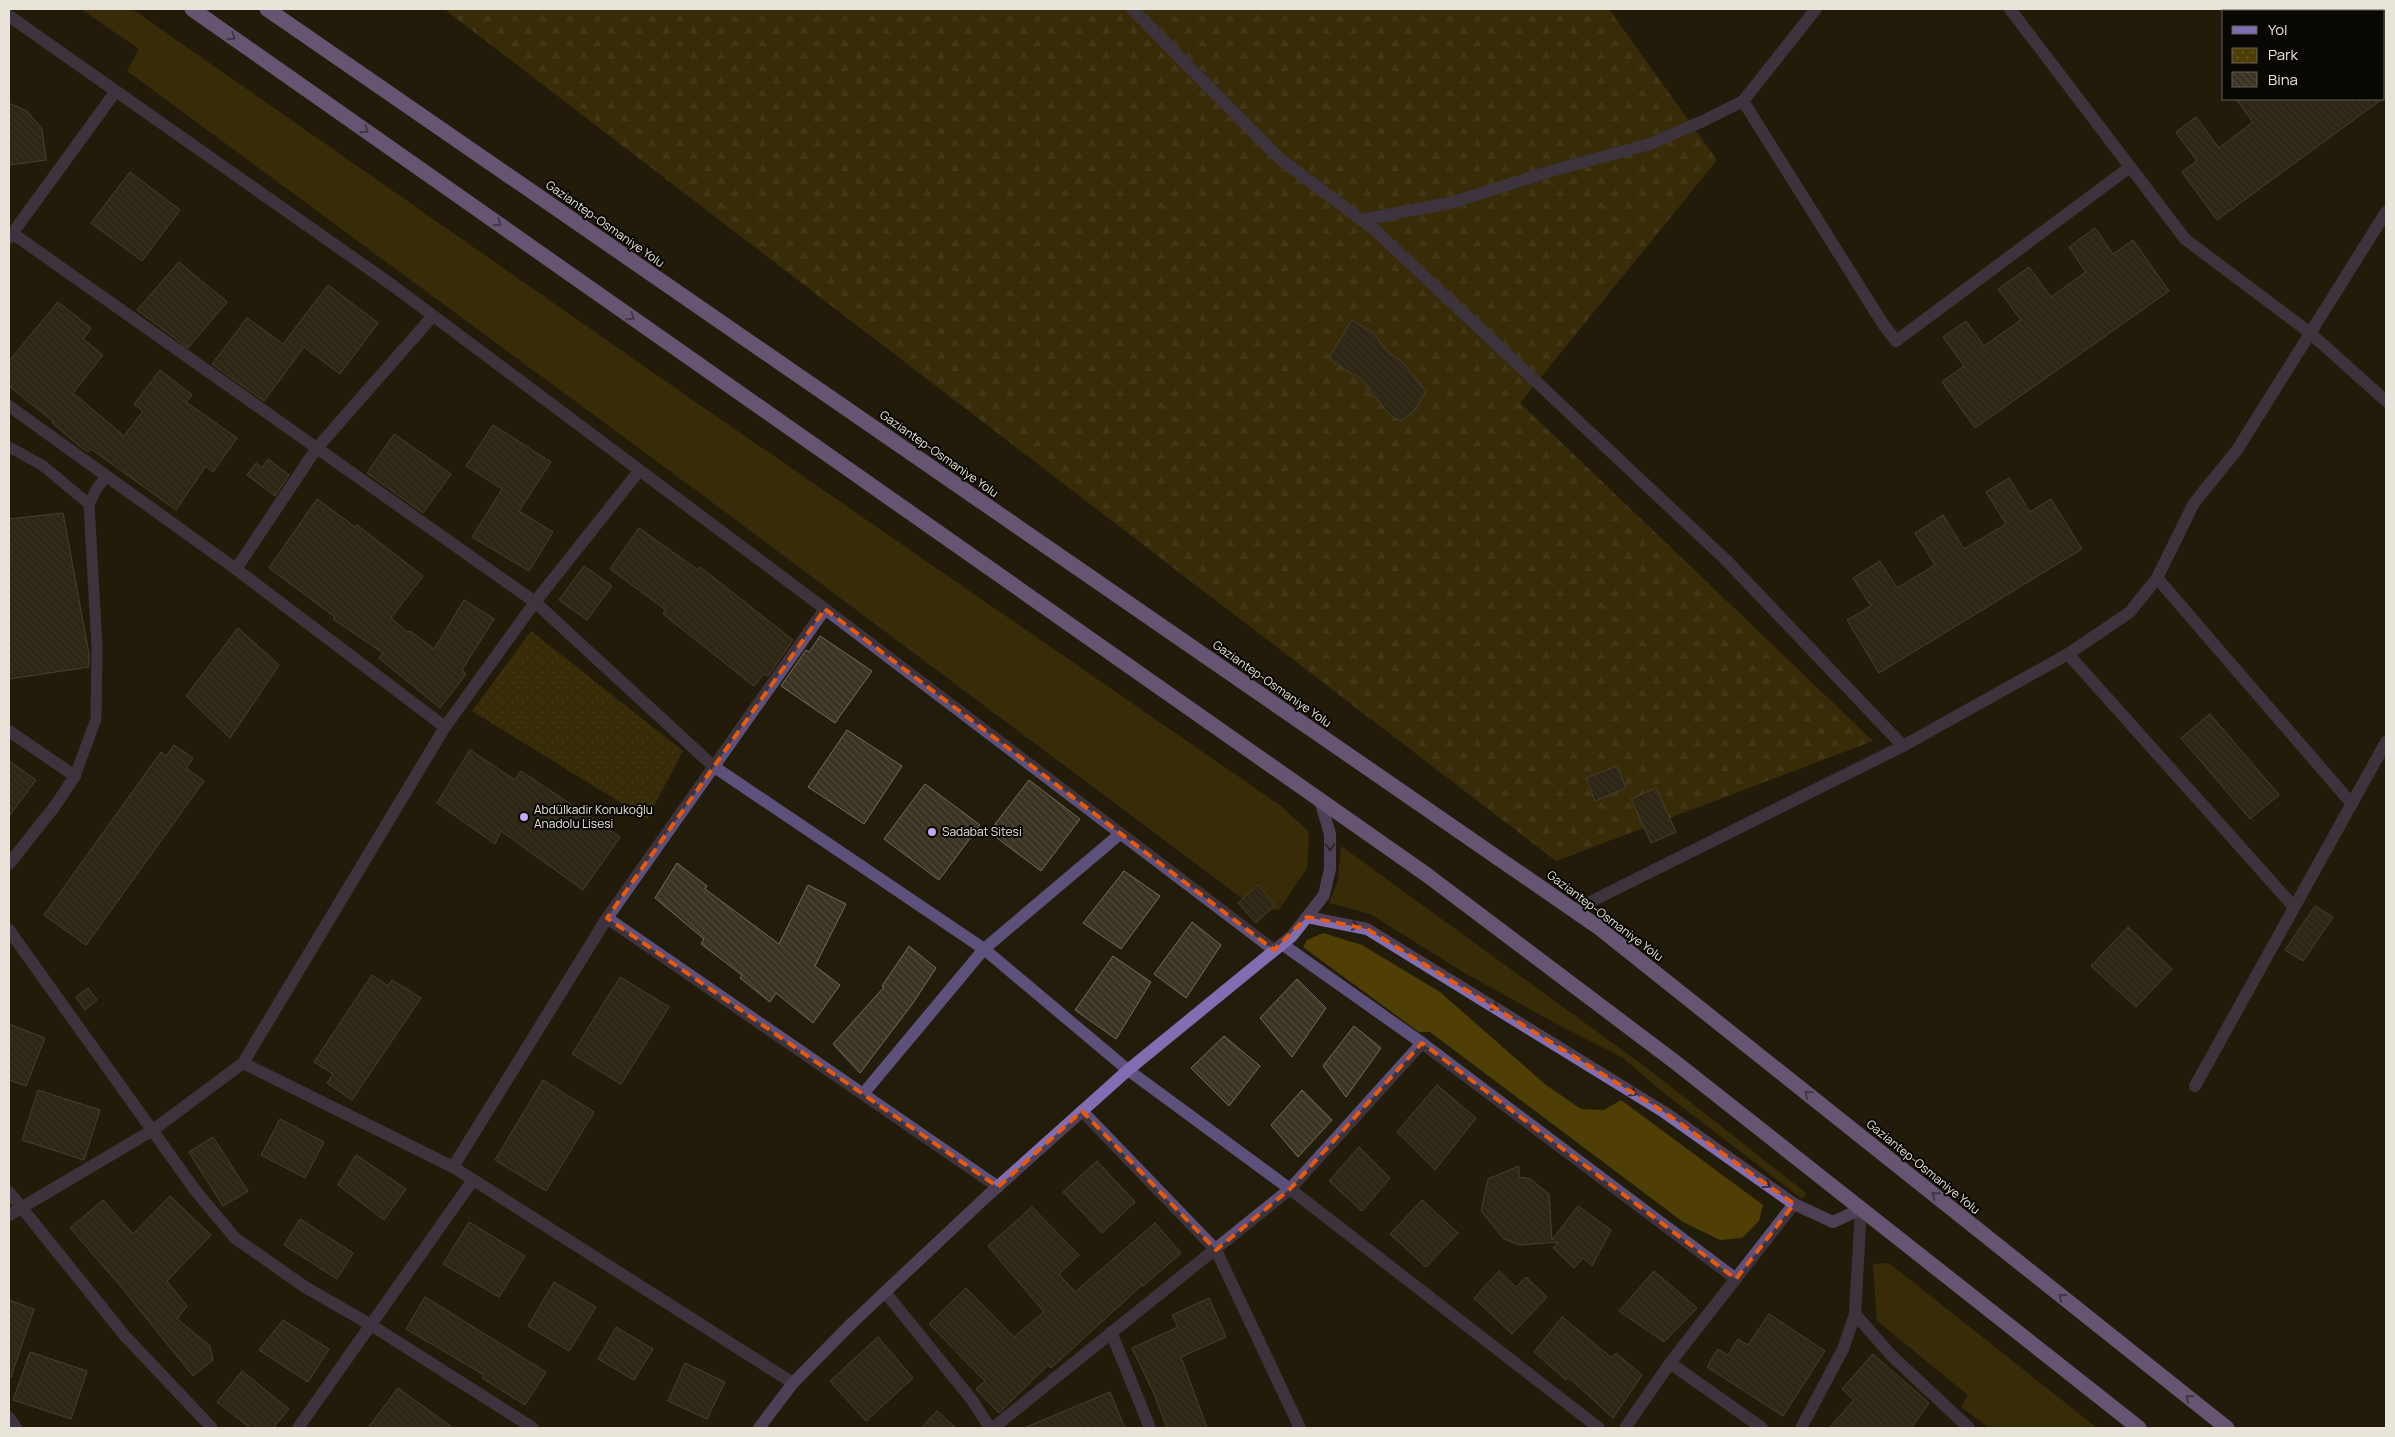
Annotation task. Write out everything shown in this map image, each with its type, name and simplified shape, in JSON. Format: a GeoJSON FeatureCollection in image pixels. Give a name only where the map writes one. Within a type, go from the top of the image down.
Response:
{"type":"FeatureCollection","features":[{"type":"Feature","properties":{"kind":"highway"},"geometry":{"type":"LineString","coordinates":[[192,9],[1427,875],[1637,1033],[2139,1428]]}},
{"type":"Feature","properties":{"kind":"highway","name":"Gaziantep-Osmaniye Yolu"},"geometry":{"type":"LineString","coordinates":[[267,9],[1598,926],[2227,1428]]}},
{"type":"Feature","properties":{"kind":"street"},"geometry":{"type":"LineString","coordinates":[[1132,9],[1279,158],[1390,244],[1727,561],[1903,746]]}},
{"type":"Feature","properties":{"kind":"street"},"geometry":{"type":"LineString","coordinates":[[1361,220],[1454,202],[1650,144],[1743,101],[1816,9]]}},
{"type":"Feature","properties":{"kind":"street"},"geometry":{"type":"LineString","coordinates":[[2010,9],[2185,239],[2309,332],[2386,401]]}},
{"type":"Feature","properties":{"kind":"street"},"geometry":{"type":"LineString","coordinates":[[9,16],[392,285],[432,317],[825,609],[1120,834],[1278,947],[1422,1043],[1736,1278]]}},
{"type":"Feature","properties":{"kind":"street"},"geometry":{"type":"LineString","coordinates":[[116,91],[10,235],[535,602],[713,766],[984,949],[1128,1070],[1290,1190],[1599,1428]]}},
{"type":"Feature","properties":{"kind":"street"},"geometry":{"type":"LineString","coordinates":[[1743,101],[1883,324],[1896,341],[2130,167]]}},
{"type":"Feature","properties":{"kind":"street"},"geometry":{"type":"LineString","coordinates":[[1574,910],[1903,746],[2068,654],[2130,612],[2157,578],[2194,503],[2237,450],[2309,332],[2386,212]]}},
{"type":"Feature","properties":{"kind":"street"},"geometry":{"type":"LineString","coordinates":[[236,569],[316,449],[432,317]]}},
{"type":"Feature","properties":{"kind":"street"},"geometry":{"type":"LineString","coordinates":[[9,406],[105,478],[236,569],[445,727]]}},
{"type":"Feature","properties":{"kind":"street"},"geometry":{"type":"LineString","coordinates":[[9,1214],[152,1130],[243,1063],[445,727],[535,602],[639,471]]}},
{"type":"Feature","properties":{"kind":"street"},"geometry":{"type":"LineString","coordinates":[[2157,578],[2352,804]]}},
{"type":"Feature","properties":{"kind":"street"},"geometry":{"type":"LineString","coordinates":[[452,1167],[607,918],[825,609]]}},
{"type":"Feature","properties":{"kind":"street"},"geometry":{"type":"LineString","coordinates":[[2068,654],[2294,907]]}},
{"type":"Feature","properties":{"kind":"street"},"geometry":{"type":"LineString","coordinates":[[9,732],[75,776],[55,806],[9,864]]}},
{"type":"Feature","properties":{"kind":"street"},"geometry":{"type":"LineString","coordinates":[[2195,1086],[2386,742]]}},
{"type":"Feature","properties":{"kind":"street"},"geometry":{"type":"LineString","coordinates":[[758,1428],[793,1383],[885,1292],[998,1187],[1128,1070],[1292,936],[1324,896],[1330,868],[1330,834],[1320,800]]}},
{"type":"Feature","properties":{"kind":"street"},"geometry":{"type":"LineString","coordinates":[[863,1094],[984,949],[1120,834]]}},
{"type":"Feature","properties":{"kind":"street"},"geometry":{"type":"LineString","coordinates":[[1307,917],[1367,929],[1664,1112],[1794,1204],[1832,1222],[1861,1209],[1855,1314],[1843,1348],[1801,1428]]}},
{"type":"Feature","properties":{"kind":"street"},"geometry":{"type":"LineString","coordinates":[[607,918],[998,1187]]}},
{"type":"Feature","properties":{"kind":"street"},"geometry":{"type":"LineString","coordinates":[[9,930],[195,1190],[234,1238],[305,1287],[371,1325],[533,1428]]}},
{"type":"Feature","properties":{"kind":"street"},"geometry":{"type":"LineString","coordinates":[[885,1292],[972,1400],[991,1428],[1290,1190],[1422,1043]]}},
{"type":"Feature","properties":{"kind":"street"},"geometry":{"type":"LineString","coordinates":[[243,1063],[452,1167],[793,1383]]}},
{"type":"Feature","properties":{"kind":"street"},"geometry":{"type":"LineString","coordinates":[[1082,1111],[1216,1250],[1300,1428]]}},
{"type":"Feature","properties":{"kind":"street"},"geometry":{"type":"LineString","coordinates":[[298,1428],[473,1180]]}},
{"type":"Feature","properties":{"kind":"street"},"geometry":{"type":"LineString","coordinates":[[9,1192],[125,1336],[212,1428]]}},
{"type":"Feature","properties":{"kind":"street"},"geometry":{"type":"LineString","coordinates":[[1625,1428],[1670,1364],[1794,1204]]}},
{"type":"Feature","properties":{"kind":"street"},"geometry":{"type":"LineString","coordinates":[[1855,1314],[1891,1355],[1969,1428]]}},
{"type":"Feature","properties":{"kind":"street"},"geometry":{"type":"LineString","coordinates":[[1111,1332],[1150,1428]]}},
{"type":"Feature","properties":{"kind":"street"},"geometry":{"type":"LineString","coordinates":[[1670,1364],[1762,1428]]}},
{"type":"Feature","properties":{"kind":"lane"},"geometry":{"type":"LineString","coordinates":[[9,447],[42,465],[89,504]]}},
{"type":"Feature","properties":{"kind":"lane"},"geometry":{"type":"LineString","coordinates":[[75,776],[96,719],[97,647],[89,504],[97,488],[105,478]]}},
{"type":"Feature","properties":{"kind":"lane"},"geometry":{"type":"LineString","coordinates":[[9,1417],[17,1428]]}},
{"type":"Feature","properties":{"kind":"highlighted area"},"geometry":{"type":"Polygon","coordinates":[[[825,609],[1274,950],[1307,917],[1367,929],[1664,1112],[1794,1204],[1736,1279],[1422,1043],[1290,1189],[1216,1250],[1082,1111],[998,1187],[607,918],[825,609]]]}},
{"type":"Feature","properties":{"kind":"green space"},"geometry":{"type":"Polygon","coordinates":[[[81,9],[132,9],[671,385],[1281,806],[1309,832],[1307,868],[1279,910],[1255,908],[697,491],[127,71],[139,49],[81,9]]]}},
{"type":"Feature","properties":{"kind":"green space"},"geometry":{"type":"Polygon","coordinates":[[[444,9],[1609,9],[1717,160],[1520,403],[1873,741],[1556,861],[444,9]]]}},
{"type":"Feature","properties":{"kind":"green space"},"geometry":{"type":"Polygon","coordinates":[[[531,631],[683,751],[647,819],[472,711],[531,631]]]}},
{"type":"Feature","properties":{"kind":"green space"},"geometry":{"type":"Polygon","coordinates":[[[1341,846],[1647,1068],[1806,1193],[1802,1199],[1660,1090],[1623,1058],[1463,972],[1370,914],[1329,903],[1338,880],[1341,846]]]}},
{"type":"Feature","properties":{"kind":"green space"},"geometry":{"type":"Polygon","coordinates":[[[1323,933],[1362,945],[1440,992],[1546,1085],[1581,1109],[1604,1110],[1621,1100],[1763,1205],[1759,1221],[1742,1238],[1720,1240],[1683,1222],[1430,1032],[1419,1032],[1303,947],[1307,940],[1323,933]]]}},
{"type":"Feature","properties":{"kind":"green space"},"geometry":{"type":"Polygon","coordinates":[[[1889,1263],[2097,1428],[1990,1428],[1961,1407],[1968,1395],[1877,1321],[1873,1264],[1889,1263]]]}},
{"type":"Feature","properties":{"kind":"building"},"geometry":{"type":"Polygon","coordinates":[[[2237,100],[2381,100],[2217,220],[2182,172],[2197,161],[2176,132],[2196,117],[2219,148],[2253,122],[2237,100]]]}},
{"type":"Feature","properties":{"kind":"building"},"geometry":{"type":"Polygon","coordinates":[[[9,103],[27,111],[42,129],[46,160],[9,165],[9,103]]]}},
{"type":"Feature","properties":{"kind":"building"},"geometry":{"type":"Polygon","coordinates":[[[130,172],[180,210],[142,261],[91,223],[130,172]]]}},
{"type":"Feature","properties":{"kind":"building"},"geometry":{"type":"Polygon","coordinates":[[[2095,228],[2113,254],[2133,240],[2169,291],[1975,428],[1942,382],[1964,366],[1943,337],[1966,321],[1984,346],[2021,320],[1998,289],[2029,267],[2051,297],[2086,272],[2069,247],[2095,228]]]}},
{"type":"Feature","properties":{"kind":"building"},"geometry":{"type":"Polygon","coordinates":[[[179,262],[227,302],[188,348],[137,310],[179,262]]]}},
{"type":"Feature","properties":{"kind":"building"},"geometry":{"type":"Polygon","coordinates":[[[328,285],[378,323],[340,374],[304,347],[264,401],[212,364],[247,318],[283,344],[328,285]]]}},
{"type":"Feature","properties":{"kind":"building"},"geometry":{"type":"Polygon","coordinates":[[[58,302],[91,328],[83,339],[103,355],[73,393],[124,436],[143,411],[134,404],[160,370],[192,395],[186,402],[237,438],[213,472],[206,466],[176,510],[91,449],[88,452],[82,448],[52,423],[54,422],[9,386],[9,361],[58,302]]]}},
{"type":"Feature","properties":{"kind":"building"},"geometry":{"type":"Polygon","coordinates":[[[1352,320],[1373,333],[1389,353],[1401,361],[1426,391],[1414,411],[1401,421],[1390,415],[1361,379],[1333,362],[1329,357],[1352,320]]]}},
{"type":"Feature","properties":{"kind":"building"},"geometry":{"type":"Polygon","coordinates":[[[493,425],[551,462],[519,511],[553,532],[529,571],[472,537],[502,489],[466,466],[493,425]]]}},
{"type":"Feature","properties":{"kind":"building"},"geometry":{"type":"Polygon","coordinates":[[[394,434],[451,474],[423,513],[367,473],[394,434]]]}},
{"type":"Feature","properties":{"kind":"building"},"geometry":{"type":"Polygon","coordinates":[[[268,459],[289,475],[275,496],[247,475],[256,463],[262,468],[268,459]]]}},
{"type":"Feature","properties":{"kind":"building"},"geometry":{"type":"Polygon","coordinates":[[[2009,478],[2030,512],[2051,499],[2082,549],[1879,673],[1847,620],[1871,606],[1853,578],[1880,561],[1897,588],[1935,565],[1915,533],[1943,515],[1964,549],[2006,524],[1986,492],[2009,478]]]}},
{"type":"Feature","properties":{"kind":"building"},"geometry":{"type":"Polygon","coordinates":[[[317,499],[355,527],[357,525],[423,576],[391,618],[407,632],[410,631],[434,649],[464,600],[494,619],[462,670],[466,674],[440,708],[379,658],[383,653],[333,619],[335,617],[269,568],[317,499]]]}},
{"type":"Feature","properties":{"kind":"building"},"geometry":{"type":"Polygon","coordinates":[[[63,513],[89,654],[89,667],[9,679],[9,519],[63,513]]]}},
{"type":"Feature","properties":{"kind":"building"},"geometry":{"type":"Polygon","coordinates":[[[639,528],[698,570],[700,567],[793,640],[768,676],[764,674],[754,686],[663,614],[666,610],[610,569],[639,528]]]}},
{"type":"Feature","properties":{"kind":"building"},"geometry":{"type":"Polygon","coordinates":[[[584,566],[612,586],[587,620],[559,600],[584,566]]]}},
{"type":"Feature","properties":{"kind":"building"},"geometry":{"type":"Polygon","coordinates":[[[238,628],[279,665],[230,738],[186,696],[238,628]]]}},
{"type":"Feature","properties":{"kind":"building"},"geometry":{"type":"Polygon","coordinates":[[[820,636],[872,671],[835,723],[781,686],[806,650],[809,652],[820,636]]]}},
{"type":"Feature","properties":{"kind":"building"},"geometry":{"type":"Polygon","coordinates":[[[2210,714],[2279,795],[2250,819],[2181,738],[2210,714]]]}},
{"type":"Feature","properties":{"kind":"building"},"geometry":{"type":"Polygon","coordinates":[[[847,730],[902,766],[864,824],[808,787],[847,730]]]}},
{"type":"Feature","properties":{"kind":"building"},"geometry":{"type":"Polygon","coordinates":[[[174,745],[193,758],[186,768],[204,781],[86,945],[44,915],[161,752],[166,756],[174,745]]]}},
{"type":"Feature","properties":{"kind":"building","name":"Abdülkadir Konukoğlu Anadolu Lisesi"},"geometry":{"type":"Polygon","coordinates":[[[470,750],[515,780],[521,771],[620,837],[583,890],[501,831],[495,844],[437,803],[470,750]]]}},
{"type":"Feature","properties":{"kind":"building"},"geometry":{"type":"Polygon","coordinates":[[[9,761],[36,780],[9,816],[9,761]]]}},
{"type":"Feature","properties":{"kind":"building"},"geometry":{"type":"Polygon","coordinates":[[[1617,766],[1626,788],[1595,801],[1586,778],[1617,766]]]}},
{"type":"Feature","properties":{"kind":"building","name":"Sadabat Sitesi"},"geometry":{"type":"Polygon","coordinates":[[[1029,780],[1080,819],[1041,871],[989,832],[1029,780]]]}},
{"type":"Feature","properties":{"kind":"building","name":"Sadabat Sitesi"},"geometry":{"type":"Polygon","coordinates":[[[925,784],[980,825],[939,880],[884,839],[925,784]]]}},
{"type":"Feature","properties":{"kind":"building"},"geometry":{"type":"Polygon","coordinates":[[[1656,788],[1676,832],[1651,843],[1631,799],[1656,788]]]}},
{"type":"Feature","properties":{"kind":"building"},"geometry":{"type":"Polygon","coordinates":[[[677,863],[707,886],[705,889],[779,944],[808,885],[846,904],[815,966],[840,985],[813,1023],[776,993],[770,1002],[740,978],[742,975],[701,944],[704,939],[655,898],[677,863]]]}},
{"type":"Feature","properties":{"kind":"building"},"geometry":{"type":"Polygon","coordinates":[[[1124,871],[1160,896],[1121,949],[1083,923],[1124,871]]]}},
{"type":"Feature","properties":{"kind":"building"},"geometry":{"type":"Polygon","coordinates":[[[1258,885],[1275,905],[1256,923],[1238,903],[1258,885]]]}},
{"type":"Feature","properties":{"kind":"building"},"geometry":{"type":"Polygon","coordinates":[[[2315,906],[2333,917],[2303,961],[2285,950],[2315,906]]]}},
{"type":"Feature","properties":{"kind":"building"},"geometry":{"type":"Polygon","coordinates":[[[1192,922],[1221,945],[1186,998],[1154,974],[1192,922]]]}},
{"type":"Feature","properties":{"kind":"building"},"geometry":{"type":"Polygon","coordinates":[[[2128,927],[2172,969],[2136,1007],[2091,966],[2128,927]]]}},
{"type":"Feature","properties":{"kind":"building"},"geometry":{"type":"Polygon","coordinates":[[[909,946],[936,968],[913,1003],[860,1073],[833,1044],[884,987],[882,986],[909,946]]]}},
{"type":"Feature","properties":{"kind":"building"},"geometry":{"type":"Polygon","coordinates":[[[1113,956],[1151,982],[1116,1039],[1075,1010],[1113,956]]]}},
{"type":"Feature","properties":{"kind":"building"},"geometry":{"type":"Polygon","coordinates":[[[372,975],[388,986],[392,980],[421,998],[352,1100],[327,1083],[333,1074],[314,1062],[372,975]]]}},
{"type":"Feature","properties":{"kind":"building"},"geometry":{"type":"Polygon","coordinates":[[[620,977],[669,1007],[621,1084],[572,1054],[620,977]]]}},
{"type":"Feature","properties":{"kind":"building"},"geometry":{"type":"Polygon","coordinates":[[[1297,979],[1326,1008],[1292,1057],[1260,1018],[1297,979]]]}},
{"type":"Feature","properties":{"kind":"building"},"geometry":{"type":"Polygon","coordinates":[[[88,988],[97,1000],[85,1010],[76,997],[88,988]]]}},
{"type":"Feature","properties":{"kind":"building"},"geometry":{"type":"Polygon","coordinates":[[[9,1024],[45,1038],[26,1086],[9,1080],[9,1024]]]}},
{"type":"Feature","properties":{"kind":"building"},"geometry":{"type":"Polygon","coordinates":[[[1354,1026],[1381,1048],[1346,1097],[1323,1066],[1354,1026]]]}},
{"type":"Feature","properties":{"kind":"building"},"geometry":{"type":"Polygon","coordinates":[[[1224,1036],[1260,1066],[1229,1106],[1191,1068],[1224,1036]]]}},
{"type":"Feature","properties":{"kind":"building"},"geometry":{"type":"Polygon","coordinates":[[[543,1080],[594,1112],[546,1191],[495,1160],[543,1080]]]}},
{"type":"Feature","properties":{"kind":"building"},"geometry":{"type":"Polygon","coordinates":[[[1437,1085],[1476,1118],[1435,1170],[1397,1132],[1437,1085]]]}},
{"type":"Feature","properties":{"kind":"building"},"geometry":{"type":"Polygon","coordinates":[[[38,1090],[100,1110],[84,1160],[22,1140],[38,1090]]]}},
{"type":"Feature","properties":{"kind":"building"},"geometry":{"type":"Polygon","coordinates":[[[1302,1090],[1332,1120],[1298,1157],[1271,1125],[1302,1090]]]}},
{"type":"Feature","properties":{"kind":"building"},"geometry":{"type":"Polygon","coordinates":[[[280,1119],[324,1142],[305,1178],[261,1155],[280,1119]]]}},
{"type":"Feature","properties":{"kind":"building"},"geometry":{"type":"Polygon","coordinates":[[[213,1137],[248,1191],[223,1206],[189,1152],[213,1137]]]}},
{"type":"Feature","properties":{"kind":"building"},"geometry":{"type":"Polygon","coordinates":[[[1359,1147],[1390,1178],[1362,1211],[1329,1181],[1359,1147]]]}},
{"type":"Feature","properties":{"kind":"building"},"geometry":{"type":"Polygon","coordinates":[[[356,1155],[406,1189],[384,1220],[338,1185],[356,1155]]]}},
{"type":"Feature","properties":{"kind":"building"},"geometry":{"type":"Polygon","coordinates":[[[1097,1161],[1135,1202],[1102,1233],[1063,1192],[1097,1161]]]}},
{"type":"Feature","properties":{"kind":"building"},"geometry":{"type":"Polygon","coordinates":[[[1519,1166],[1519,1177],[1530,1179],[1549,1194],[1552,1240],[1578,1206],[1611,1230],[1592,1266],[1583,1258],[1574,1268],[1553,1248],[1559,1242],[1519,1245],[1504,1239],[1481,1211],[1488,1179],[1519,1166]]]}},
{"type":"Feature","properties":{"kind":"building"},"geometry":{"type":"Polygon","coordinates":[[[170,1196],[211,1235],[167,1281],[187,1306],[177,1319],[210,1346],[213,1360],[193,1376],[118,1283],[70,1228],[103,1200],[133,1234],[170,1196]]]}},
{"type":"Feature","properties":{"kind":"building"},"geometry":{"type":"Polygon","coordinates":[[[1422,1200],[1458,1233],[1426,1267],[1390,1234],[1422,1200]]]}},
{"type":"Feature","properties":{"kind":"building"},"geometry":{"type":"Polygon","coordinates":[[[1032,1207],[1079,1255],[1059,1274],[1075,1292],[1155,1223],[1181,1253],[1142,1285],[1051,1368],[1048,1365],[999,1413],[976,1389],[985,1381],[929,1324],[966,1288],[1014,1337],[1044,1312],[988,1246],[1032,1207]]]}},
{"type":"Feature","properties":{"kind":"building"},"geometry":{"type":"Polygon","coordinates":[[[300,1219],[353,1253],[337,1279],[284,1245],[300,1219]]]}},
{"type":"Feature","properties":{"kind":"building"},"geometry":{"type":"Polygon","coordinates":[[[469,1222],[525,1256],[499,1297],[443,1264],[469,1222]]]}},
{"type":"Feature","properties":{"kind":"building"},"geometry":{"type":"Polygon","coordinates":[[[1499,1271],[1516,1287],[1526,1277],[1547,1297],[1512,1334],[1474,1298],[1499,1271]]]}},
{"type":"Feature","properties":{"kind":"building"},"geometry":{"type":"Polygon","coordinates":[[[1654,1271],[1697,1308],[1664,1342],[1619,1311],[1654,1271]]]}},
{"type":"Feature","properties":{"kind":"building"},"geometry":{"type":"Polygon","coordinates":[[[554,1282],[596,1307],[569,1351],[528,1326],[554,1282]]]}},
{"type":"Feature","properties":{"kind":"building"},"geometry":{"type":"Polygon","coordinates":[[[425,1297],[546,1372],[525,1405],[482,1378],[484,1375],[406,1329],[425,1297]]]}},
{"type":"Feature","properties":{"kind":"building"},"geometry":{"type":"Polygon","coordinates":[[[1209,1298],[1226,1337],[1181,1357],[1207,1428],[1167,1428],[1155,1396],[1132,1348],[1178,1327],[1172,1315],[1209,1298]]]}},
{"type":"Feature","properties":{"kind":"building"},"geometry":{"type":"Polygon","coordinates":[[[9,1300],[34,1309],[11,1377],[9,1376],[9,1300]]]}},
{"type":"Feature","properties":{"kind":"building"},"geometry":{"type":"Polygon","coordinates":[[[1769,1314],[1825,1351],[1783,1416],[1707,1367],[1718,1349],[1728,1355],[1738,1339],[1748,1345],[1769,1314]]]}},
{"type":"Feature","properties":{"kind":"building"},"geometry":{"type":"Polygon","coordinates":[[[1562,1317],[1612,1358],[1616,1353],[1642,1375],[1613,1418],[1568,1377],[1566,1380],[1534,1352],[1562,1317]]]}},
{"type":"Feature","properties":{"kind":"building"},"geometry":{"type":"Polygon","coordinates":[[[283,1320],[329,1349],[308,1382],[259,1350],[283,1320]]]}},
{"type":"Feature","properties":{"kind":"building"},"geometry":{"type":"Polygon","coordinates":[[[616,1327],[653,1349],[634,1380],[598,1359],[616,1327]]]}},
{"type":"Feature","properties":{"kind":"building"},"geometry":{"type":"Polygon","coordinates":[[[878,1337],[913,1378],[866,1421],[830,1381],[878,1337]]]}},
{"type":"Feature","properties":{"kind":"building"},"geometry":{"type":"Polygon","coordinates":[[[30,1352],[87,1371],[71,1419],[13,1400],[30,1352]]]}},
{"type":"Feature","properties":{"kind":"building"},"geometry":{"type":"Polygon","coordinates":[[[1873,1354],[1929,1403],[1911,1428],[1829,1428],[1854,1400],[1842,1389],[1873,1354]]]}},
{"type":"Feature","properties":{"kind":"building"},"geometry":{"type":"Polygon","coordinates":[[[685,1363],[725,1382],[707,1419],[668,1401],[685,1363]]]}},
{"type":"Feature","properties":{"kind":"building"},"geometry":{"type":"Polygon","coordinates":[[[242,1371],[289,1409],[273,1428],[250,1428],[217,1402],[242,1371]]]}},
{"type":"Feature","properties":{"kind":"building"},"geometry":{"type":"Polygon","coordinates":[[[398,1388],[453,1428],[368,1428],[398,1388]]]}},
{"type":"Feature","properties":{"kind":"building"},"geometry":{"type":"Polygon","coordinates":[[[1110,1392],[1125,1428],[1024,1428],[1110,1392]]]}},
{"type":"Feature","properties":{"kind":"building"},"geometry":{"type":"Polygon","coordinates":[[[937,1411],[956,1428],[921,1428],[937,1411]]]}},
{"type":"Feature","properties":{"kind":"place","name":"Abdülkadir Konukoğlu Anadolu Lisesi"},"geometry":{"type":"Point","coordinates":[524,817]}},
{"type":"Feature","properties":{"kind":"place","name":"Sadabat Sitesi"},"geometry":{"type":"Point","coordinates":[932,832]}}]}
